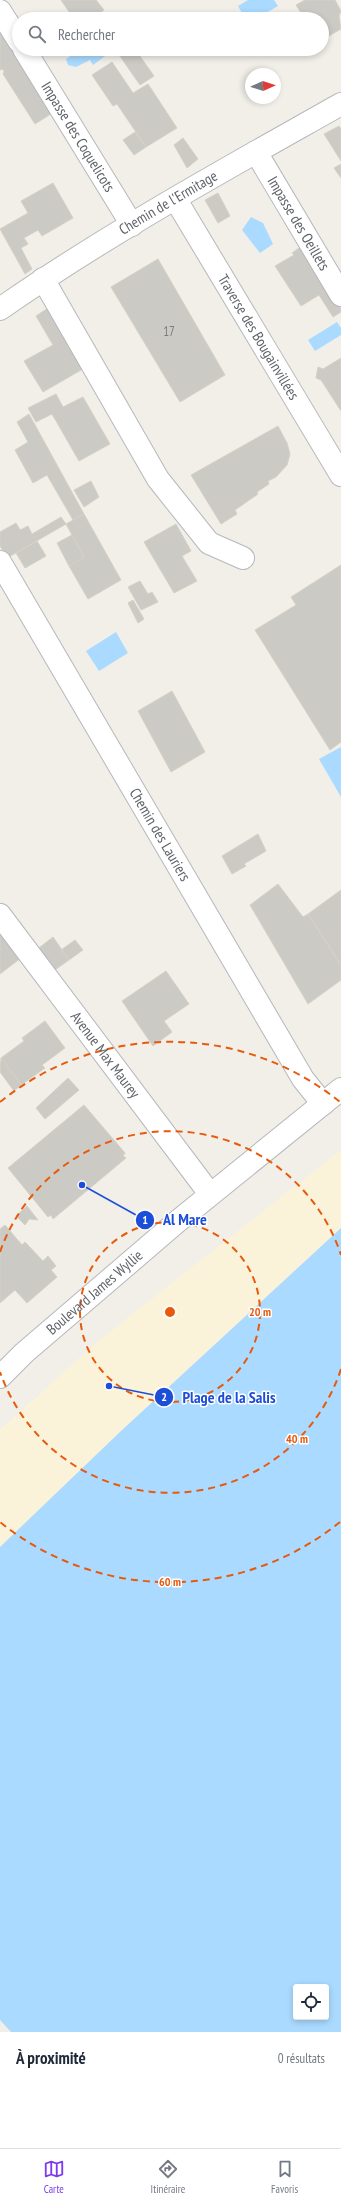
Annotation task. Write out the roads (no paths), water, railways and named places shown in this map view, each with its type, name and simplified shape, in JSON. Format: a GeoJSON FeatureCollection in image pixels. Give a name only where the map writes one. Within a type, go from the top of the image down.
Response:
{"type":"FeatureCollection","features":[{"type":"Feature","properties":{"kind":"street"},"geometry":{"type":"LineString","coordinates":[[0,11],[12,30]]}},
{"type":"Feature","properties":{"kind":"street","name":"Impasse des Coquelicots"},"geometry":{"type":"LineString","coordinates":[[28,56],[132,225]]}},
{"type":"Feature","properties":{"kind":"street","name":"Chemin de l'Ermitage"},"geometry":{"type":"LineString","coordinates":[[0,309],[43,279],[132,225],[341,104]]}},
{"type":"Feature","properties":{"kind":"street","name":"Impasse des Oeillets"},"geometry":{"type":"LineString","coordinates":[[256,152],[341,295]]}},
{"type":"Feature","properties":{"kind":"street","name":"Traverse des Bougainvillées"},"geometry":{"type":"LineString","coordinates":[[176,200],[341,475]]}},
{"type":"Feature","properties":{"kind":"street"},"geometry":{"type":"LineString","coordinates":[[43,279],[158,479],[209,544],[243,558]]}},
{"type":"Feature","properties":{"kind":"street","name":"Chemin des Lauriers"},"geometry":{"type":"LineString","coordinates":[[0,562],[303,1079],[323,1104]]}},
{"type":"Feature","properties":{"kind":"street","name":"Avenue Max Maurey"},"geometry":{"type":"LineString","coordinates":[[0,915],[210,1194]]}},
{"type":"Feature","properties":{"kind":"street","name":"Boulevard James Wyllie"},"geometry":{"type":"LineString","coordinates":[[0,1377],[24,1353],[210,1194],[341,1089]]}},
{"type":"Feature","properties":{"kind":"water"},"geometry":{"type":"Polygon","coordinates":[[[248,0],[274,0],[278,6],[268,12],[241,12],[238,6],[248,0]]]}},
{"type":"Feature","properties":{"kind":"water"},"geometry":{"type":"Polygon","coordinates":[[[70,56],[105,56],[93,65],[90,60],[76,67],[68,65],[66,59],[70,56]]]}},
{"type":"Feature","properties":{"kind":"water"},"geometry":{"type":"Polygon","coordinates":[[[251,217],[263,223],[273,244],[260,253],[242,230],[251,217]]]}},
{"type":"Feature","properties":{"kind":"water"},"geometry":{"type":"Polygon","coordinates":[[[337,322],[341,328],[341,335],[315,351],[308,340],[337,322]]]}},
{"type":"Feature","properties":{"kind":"water"},"geometry":{"type":"Polygon","coordinates":[[[116,632],[128,653],[99,671],[86,651],[116,632]]]}},
{"type":"Feature","properties":{"kind":"water"},"geometry":{"type":"Polygon","coordinates":[[[341,747],[341,797],[319,759],[341,747]]]}},
{"type":"Feature","properties":{"kind":"water"},"geometry":{"type":"Polygon","coordinates":[[[341,1228],[341,2032],[11,2032],[0,2020],[0,1547],[121,1431],[341,1228]]]}},
{"type":"Feature","properties":{"kind":"place","name":"Al Mare"},"geometry":{"type":"Point","coordinates":[82,1185]}},
{"type":"Feature","properties":{"kind":"place","name":"Plage de la Salis"},"geometry":{"type":"Point","coordinates":[109,1386]}}]}
